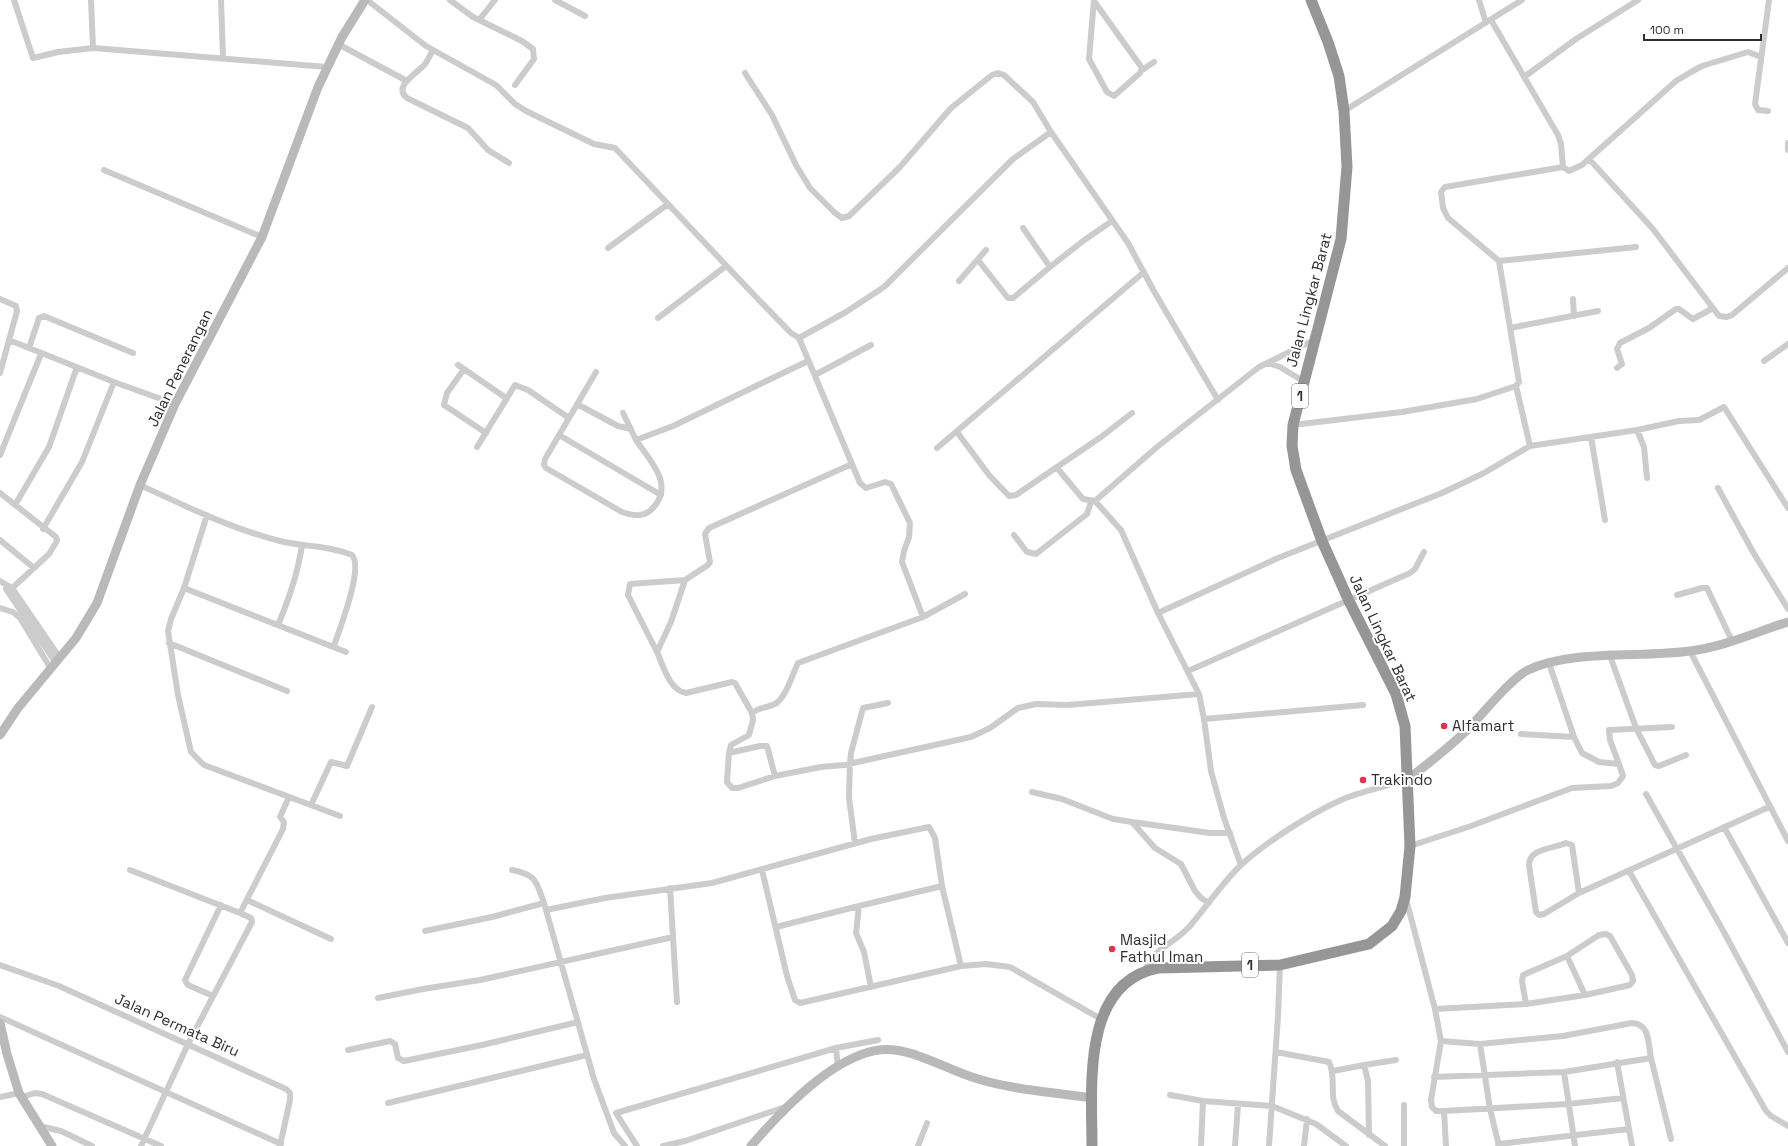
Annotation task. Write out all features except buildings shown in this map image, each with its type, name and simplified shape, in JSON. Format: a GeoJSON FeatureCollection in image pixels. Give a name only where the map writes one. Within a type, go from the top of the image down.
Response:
{"type":"FeatureCollection","features":[{"type":"Feature","properties":{"kind":"highway","name":"Jalan Lingkar Barat"},"geometry":{"type":"LineString","coordinates":[[1092,1146],[1094,1054],[1101,1019],[1108,1002],[1117,990],[1145,970],[1164,967],[1280,965],[1369,944],[1392,926],[1401,911],[1405,897],[1410,846],[1405,726],[1396,694],[1349,601],[1322,542],[1296,470],[1292,446],[1293,424],[1314,340],[1342,239],[1347,155],[1344,111],[1339,76],[1311,0]]}},
{"type":"Feature","properties":{"kind":"street"},"geometry":{"type":"LineString","coordinates":[[14,0],[33,58],[58,52],[93,48],[327,67]]}},
{"type":"Feature","properties":{"kind":"street"},"geometry":{"type":"LineString","coordinates":[[91,0],[93,48]]}},
{"type":"Feature","properties":{"kind":"street"},"geometry":{"type":"LineString","coordinates":[[222,0],[223,58]]}},
{"type":"Feature","properties":{"kind":"street"},"geometry":{"type":"LineString","coordinates":[[366,0],[433,50],[486,79],[526,111],[588,141],[615,148],[726,266],[791,333],[799,338],[852,464],[863,486],[869,488],[885,482],[891,484],[910,523],[909,537],[902,562],[923,617]]}},
{"type":"Feature","properties":{"kind":"street","name":"Jalan Penerangan"},"geometry":{"type":"LineString","coordinates":[[0,735],[18,708],[76,638],[97,603],[140,485],[175,404],[262,237],[318,87],[338,44],[366,0]]}},
{"type":"Feature","properties":{"kind":"street"},"geometry":{"type":"LineString","coordinates":[[450,0],[479,20],[522,41],[533,49],[534,59],[515,85]]}},
{"type":"Feature","properties":{"kind":"street"},"geometry":{"type":"LineString","coordinates":[[479,20],[495,0]]}},
{"type":"Feature","properties":{"kind":"street"},"geometry":{"type":"LineString","coordinates":[[554,0],[585,16]]}},
{"type":"Feature","properties":{"kind":"street"},"geometry":{"type":"LineString","coordinates":[[1094,0],[1089,59],[1107,92],[1114,96],[1142,70],[1154,62]]}},
{"type":"Feature","properties":{"kind":"street"},"geometry":{"type":"LineString","coordinates":[[1094,0],[1139,62],[1142,70]]}},
{"type":"Feature","properties":{"kind":"street"},"geometry":{"type":"LineString","coordinates":[[1479,0],[1489,22],[1524,77],[1559,138],[1563,167],[1567,171],[1571,171],[1589,159],[1676,82],[1698,68],[1748,52],[1761,57]]}},
{"type":"Feature","properties":{"kind":"street"},"geometry":{"type":"LineString","coordinates":[[1344,111],[1489,22],[1522,0]]}},
{"type":"Feature","properties":{"kind":"street"},"geometry":{"type":"LineString","coordinates":[[1524,77],[1576,39],[1638,0]]}},
{"type":"Feature","properties":{"kind":"street"},"geometry":{"type":"LineString","coordinates":[[1768,111],[1761,111],[1755,107],[1769,0]]}},
{"type":"Feature","properties":{"kind":"street"},"geometry":{"type":"LineString","coordinates":[[338,44],[407,81]]}},
{"type":"Feature","properties":{"kind":"street"},"geometry":{"type":"LineString","coordinates":[[433,50],[424,65],[407,81],[402,89],[403,94],[407,98],[471,130],[488,150],[509,163]]}},
{"type":"Feature","properties":{"kind":"street"},"geometry":{"type":"LineString","coordinates":[[745,73],[772,115],[796,165],[810,188],[842,218],[849,216],[899,168],[951,108],[992,75],[998,73],[1004,75],[1033,102],[1050,132],[1128,243],[1218,400]]}},
{"type":"Feature","properties":{"kind":"street"},"geometry":{"type":"LineString","coordinates":[[799,338],[846,312],[884,287],[1013,159],[1050,132]]}},
{"type":"Feature","properties":{"kind":"street"},"geometry":{"type":"LineString","coordinates":[[1788,143],[1788,150]]}},
{"type":"Feature","properties":{"kind":"street"},"geometry":{"type":"LineString","coordinates":[[1589,159],[1653,229],[1721,317],[1732,315],[1788,268]]}},
{"type":"Feature","properties":{"kind":"street"},"geometry":{"type":"LineString","coordinates":[[1293,424],[1402,412],[1477,399],[1516,386],[1519,382],[1499,261],[1448,218],[1444,208],[1442,188],[1563,167]]}},
{"type":"Feature","properties":{"kind":"street"},"geometry":{"type":"LineString","coordinates":[[104,170],[262,237]]}},
{"type":"Feature","properties":{"kind":"street"},"geometry":{"type":"LineString","coordinates":[[608,248],[668,204]]}},
{"type":"Feature","properties":{"kind":"street"},"geometry":{"type":"LineString","coordinates":[[978,260],[1008,298],[1014,298],[1050,267],[1112,221]]}},
{"type":"Feature","properties":{"kind":"street"},"geometry":{"type":"LineString","coordinates":[[1023,228],[1050,267]]}},
{"type":"Feature","properties":{"kind":"street"},"geometry":{"type":"LineString","coordinates":[[1499,261],[1636,247]]}},
{"type":"Feature","properties":{"kind":"street"},"geometry":{"type":"LineString","coordinates":[[959,281],[986,250]]}},
{"type":"Feature","properties":{"kind":"street"},"geometry":{"type":"LineString","coordinates":[[658,318],[726,266]]}},
{"type":"Feature","properties":{"kind":"street"},"geometry":{"type":"LineString","coordinates":[[938,448],[1144,272]]}},
{"type":"Feature","properties":{"kind":"street"},"geometry":{"type":"LineString","coordinates":[[0,299],[16,306],[17,311],[0,373]]}},
{"type":"Feature","properties":{"kind":"street"},"geometry":{"type":"LineString","coordinates":[[1573,300],[1574,316]]}},
{"type":"Feature","properties":{"kind":"street"},"geometry":{"type":"LineString","coordinates":[[1617,368],[1622,364],[1617,350],[1620,343],[1649,328],[1676,309],[1693,319],[1713,308]]}},
{"type":"Feature","properties":{"kind":"street"},"geometry":{"type":"LineString","coordinates":[[1510,328],[1598,311]]}},
{"type":"Feature","properties":{"kind":"street"},"geometry":{"type":"LineString","coordinates":[[29,348],[39,318],[44,316],[133,353]]}},
{"type":"Feature","properties":{"kind":"street"},"geometry":{"type":"LineString","coordinates":[[9,340],[41,354],[175,404]]}},
{"type":"Feature","properties":{"kind":"street"},"geometry":{"type":"LineString","coordinates":[[1014,535],[1027,552],[1031,555],[1036,554],[1087,514],[1093,502],[1157,447],[1259,368],[1314,340]]}},
{"type":"Feature","properties":{"kind":"street"},"geometry":{"type":"LineString","coordinates":[[1764,361],[1788,344]]}},
{"type":"Feature","properties":{"kind":"street"},"geometry":{"type":"LineString","coordinates":[[815,375],[871,345]]}},
{"type":"Feature","properties":{"kind":"street"},"geometry":{"type":"LineString","coordinates":[[0,455],[41,354]]}},
{"type":"Feature","properties":{"kind":"street"},"geometry":{"type":"LineString","coordinates":[[636,440],[673,426],[808,361]]}},
{"type":"Feature","properties":{"kind":"street"},"geometry":{"type":"LineString","coordinates":[[1268,363],[1280,367],[1304,381]]}},
{"type":"Feature","properties":{"kind":"street"},"geometry":{"type":"LineString","coordinates":[[458,365],[506,398]]}},
{"type":"Feature","properties":{"kind":"street"},"geometry":{"type":"LineString","coordinates":[[15,505],[49,446],[77,367]]}},
{"type":"Feature","properties":{"kind":"street"},"geometry":{"type":"LineString","coordinates":[[464,369],[447,394],[444,405],[486,433]]}},
{"type":"Feature","properties":{"kind":"street"},"geometry":{"type":"LineString","coordinates":[[596,372],[545,458],[544,465],[546,468],[610,506],[632,516],[649,512],[661,495],[661,480],[636,440],[623,413]]}},
{"type":"Feature","properties":{"kind":"street"},"geometry":{"type":"LineString","coordinates":[[43,529],[82,462],[114,382]]}},
{"type":"Feature","properties":{"kind":"street"},"geometry":{"type":"LineString","coordinates":[[477,447],[515,385],[519,385],[569,418]]}},
{"type":"Feature","properties":{"kind":"street"},"geometry":{"type":"LineString","coordinates":[[1516,386],[1530,446]]}},
{"type":"Feature","properties":{"kind":"street"},"geometry":{"type":"LineString","coordinates":[[577,404],[618,426],[631,429]]}},
{"type":"Feature","properties":{"kind":"street"},"geometry":{"type":"LineString","coordinates":[[1158,613],[1278,558],[1442,494],[1484,473],[1530,446],[1637,430],[1679,421],[1699,420],[1724,407],[1788,508]]}},
{"type":"Feature","properties":{"kind":"street"},"geometry":{"type":"LineString","coordinates":[[957,432],[989,475],[1010,496],[1016,496],[1132,413]]}},
{"type":"Feature","properties":{"kind":"street"},"geometry":{"type":"LineString","coordinates":[[1637,430],[1643,444],[1647,478]]}},
{"type":"Feature","properties":{"kind":"street"},"geometry":{"type":"LineString","coordinates":[[560,435],[661,495]]}},
{"type":"Feature","properties":{"kind":"street"},"geometry":{"type":"LineString","coordinates":[[1591,437],[1605,520]]}},
{"type":"Feature","properties":{"kind":"street"},"geometry":{"type":"LineString","coordinates":[[852,464],[709,528],[705,534],[710,562],[708,565],[685,580],[638,582],[630,584],[628,588],[628,595],[646,629],[666,673],[676,689],[686,693],[732,682],[735,683],[752,713],[754,720],[749,735],[731,745],[726,777],[727,782],[732,788],[738,788],[775,776],[850,763],[971,737],[990,728],[1018,708],[1036,704],[1068,705],[1198,694]]}},
{"type":"Feature","properties":{"kind":"street"},"geometry":{"type":"LineString","coordinates":[[1057,468],[1082,498],[1093,502],[1121,530],[1158,613],[1188,671],[1198,694],[1204,719],[1211,771],[1241,865]]}},
{"type":"Feature","properties":{"kind":"street"},"geometry":{"type":"LineString","coordinates":[[140,485],[207,515],[280,541],[302,545],[314,544],[341,551],[354,558],[353,586],[334,646]]}},
{"type":"Feature","properties":{"kind":"street"},"geometry":{"type":"LineString","coordinates":[[1718,488],[1788,609]]}},
{"type":"Feature","properties":{"kind":"street"},"geometry":{"type":"LineString","coordinates":[[0,493],[43,529],[56,537],[57,541],[49,554],[10,590]]}},
{"type":"Feature","properties":{"kind":"street"},"geometry":{"type":"LineString","coordinates":[[207,515],[184,588],[171,619],[168,631],[180,702],[191,752],[204,765],[340,816]]}},
{"type":"Feature","properties":{"kind":"street"},"geometry":{"type":"LineString","coordinates":[[0,540],[34,568]]}},
{"type":"Feature","properties":{"kind":"street"},"geometry":{"type":"LineString","coordinates":[[278,625],[290,597],[299,564],[302,545]]}},
{"type":"Feature","properties":{"kind":"street"},"geometry":{"type":"LineString","coordinates":[[1188,671],[1349,601],[1411,572],[1424,552]]}},
{"type":"Feature","properties":{"kind":"street"},"geometry":{"type":"LineString","coordinates":[[657,652],[671,622],[685,580]]}},
{"type":"Feature","properties":{"kind":"street"},"geometry":{"type":"LineString","coordinates":[[1,582],[10,590],[31,620],[56,663]]}},
{"type":"Feature","properties":{"kind":"street"},"geometry":{"type":"LineString","coordinates":[[184,588],[346,652]]}},
{"type":"Feature","properties":{"kind":"street"},"geometry":{"type":"LineString","coordinates":[[1676,595],[1707,588],[1732,641]]}},
{"type":"Feature","properties":{"kind":"street"},"geometry":{"type":"LineString","coordinates":[[752,713],[758,708],[774,705],[780,700],[798,663],[923,617],[965,594]]}},
{"type":"Feature","properties":{"kind":"street"},"geometry":{"type":"LineString","coordinates":[[0,608],[13,612],[20,618],[56,663]]}},
{"type":"Feature","properties":{"kind":"street"},"geometry":{"type":"LineString","coordinates":[[1145,970],[1150,960],[1158,950],[1180,936],[1210,903],[1241,865],[1283,833],[1323,809],[1343,800],[1408,779],[1436,758],[1466,731],[1518,677],[1526,671],[1549,663],[1610,656],[1690,652],[1732,641],[1788,622]]}},
{"type":"Feature","properties":{"kind":"street"},"geometry":{"type":"LineString","coordinates":[[169,642],[287,691]]}},
{"type":"Feature","properties":{"kind":"street"},"geometry":{"type":"LineString","coordinates":[[1690,652],[1788,841]]}},
{"type":"Feature","properties":{"kind":"street"},"geometry":{"type":"LineString","coordinates":[[1610,656],[1636,728],[1656,766],[1686,755]]}},
{"type":"Feature","properties":{"kind":"street"},"geometry":{"type":"LineString","coordinates":[[1549,663],[1574,737],[1584,755],[1606,764],[1619,764]]}},
{"type":"Feature","properties":{"kind":"street"},"geometry":{"type":"LineString","coordinates":[[855,843],[849,798],[851,753],[863,708],[888,703]]}},
{"type":"Feature","properties":{"kind":"street"},"geometry":{"type":"LineString","coordinates":[[1204,719],[1363,705]]}},
{"type":"Feature","properties":{"kind":"street"},"geometry":{"type":"LineString","coordinates":[[311,805],[331,762],[347,766],[372,707]]}},
{"type":"Feature","properties":{"kind":"street"},"geometry":{"type":"LineString","coordinates":[[1410,846],[1471,826],[1572,788],[1607,787],[1615,784],[1623,776],[1608,732],[1614,729],[1672,727]]}},
{"type":"Feature","properties":{"kind":"street"},"geometry":{"type":"LineString","coordinates":[[1521,734],[1574,737]]}},
{"type":"Feature","properties":{"kind":"street"},"geometry":{"type":"LineString","coordinates":[[729,753],[760,746],[767,746],[775,776]]}},
{"type":"Feature","properties":{"kind":"street"},"geometry":{"type":"LineString","coordinates":[[1032,792],[1062,799],[1113,820],[1210,833],[1230,833]]}},
{"type":"Feature","properties":{"kind":"street"},"geometry":{"type":"LineString","coordinates":[[1646,794],[1678,849],[1788,1052]]}},
{"type":"Feature","properties":{"kind":"street"},"geometry":{"type":"LineString","coordinates":[[240,913],[284,829],[284,822],[280,816],[289,797]]}},
{"type":"Feature","properties":{"kind":"street"},"geometry":{"type":"LineString","coordinates":[[1579,893],[1572,845],[1570,843],[1533,853],[1529,858],[1536,912],[1540,915],[1579,893],[1770,807]]}},
{"type":"Feature","properties":{"kind":"street"},"geometry":{"type":"LineString","coordinates":[[1132,822],[1155,848],[1181,864],[1201,898],[1210,903]]}},
{"type":"Feature","properties":{"kind":"street"},"geometry":{"type":"LineString","coordinates":[[546,910],[670,888],[712,883],[855,843],[928,827],[935,838],[942,886],[961,966]]}},
{"type":"Feature","properties":{"kind":"street"},"geometry":{"type":"LineString","coordinates":[[1724,827],[1788,943]]}},
{"type":"Feature","properties":{"kind":"street"},"geometry":{"type":"LineString","coordinates":[[130,870],[240,913],[251,918],[252,922],[188,1044],[141,1146]]}},
{"type":"Feature","properties":{"kind":"street"},"geometry":{"type":"LineString","coordinates":[[512,870],[524,872],[535,878],[544,902],[587,1056],[606,1114],[614,1133],[625,1146]]}},
{"type":"Feature","properties":{"kind":"street"},"geometry":{"type":"LineString","coordinates":[[762,870],[787,976],[795,1000],[806,1002],[961,966],[986,964],[1010,967],[1101,1019]]}},
{"type":"Feature","properties":{"kind":"street"},"geometry":{"type":"LineString","coordinates":[[1629,871],[1766,1111],[1770,1116],[1788,1126]]}},
{"type":"Feature","properties":{"kind":"street"},"geometry":{"type":"LineString","coordinates":[[776,927],[942,886]]}},
{"type":"Feature","properties":{"kind":"street"},"geometry":{"type":"LineString","coordinates":[[670,888],[677,1002]]}},
{"type":"Feature","properties":{"kind":"street"},"geometry":{"type":"LineString","coordinates":[[1405,897],[1435,1009],[1441,1041],[1430,1100],[1432,1107],[1436,1111],[1568,1104],[1622,1098]]}},
{"type":"Feature","properties":{"kind":"street"},"geometry":{"type":"LineString","coordinates":[[247,900],[331,939]]}},
{"type":"Feature","properties":{"kind":"street"},"geometry":{"type":"LineString","coordinates":[[426,931],[492,917],[544,902]]}},
{"type":"Feature","properties":{"kind":"street"},"geometry":{"type":"LineString","coordinates":[[213,996],[188,985],[185,980],[221,905]]}},
{"type":"Feature","properties":{"kind":"street"},"geometry":{"type":"LineString","coordinates":[[859,906],[856,933],[864,952],[871,987]]}},
{"type":"Feature","properties":{"kind":"street"},"geometry":{"type":"LineString","coordinates":[[1435,1009],[1526,1004],[1585,995],[1630,985],[1633,981],[1632,975],[1610,936],[1606,934],[1599,935],[1567,956],[1523,975],[1522,981],[1526,1004]]}},
{"type":"Feature","properties":{"kind":"street"},"geometry":{"type":"LineString","coordinates":[[378,998],[480,980],[562,963],[673,936]]}},
{"type":"Feature","properties":{"kind":"street"},"geometry":{"type":"LineString","coordinates":[[1567,956],[1585,995]]}},
{"type":"Feature","properties":{"kind":"street","name":"Jalan Permata Biru"},"geometry":{"type":"LineString","coordinates":[[0,965],[59,986],[286,1089],[290,1093],[290,1100],[280,1145]]}},
{"type":"Feature","properties":{"kind":"street"},"geometry":{"type":"LineString","coordinates":[[1269,1146],[1276,1052],[1280,965]]}},
{"type":"Feature","properties":{"kind":"street"},"geometry":{"type":"LineString","coordinates":[[0,1017],[166,1091],[280,1145]]}},
{"type":"Feature","properties":{"kind":"street"},"geometry":{"type":"LineString","coordinates":[[348,1050],[390,1042],[395,1044],[398,1058],[404,1061],[482,1045],[578,1022]]}},
{"type":"Feature","properties":{"kind":"street"},"geometry":{"type":"LineString","coordinates":[[1441,1041],[1480,1044],[1563,1036],[1632,1023],[1640,1024],[1644,1027],[1671,1139]]}},
{"type":"Feature","properties":{"kind":"street"},"geometry":{"type":"LineString","coordinates":[[0,1024],[7,1054],[20,1095],[52,1146]]}},
{"type":"Feature","properties":{"kind":"street"},"geometry":{"type":"LineString","coordinates":[[637,1146],[616,1113],[836,1048],[878,1040]]}},
{"type":"Feature","properties":{"kind":"street"},"geometry":{"type":"LineString","coordinates":[[1480,1044],[1490,1109],[1498,1145],[1629,1129]]}},
{"type":"Feature","properties":{"kind":"street"},"geometry":{"type":"LineString","coordinates":[[836,1048],[838,1067]]}},
{"type":"Feature","properties":{"kind":"street"},"geometry":{"type":"LineString","coordinates":[[750,1146],[787,1106],[815,1081],[859,1055],[879,1050],[894,1050],[916,1055],[946,1069],[979,1080],[1092,1098]]}},
{"type":"Feature","properties":{"kind":"street"},"geometry":{"type":"LineString","coordinates":[[1276,1052],[1329,1062],[1333,1071],[1334,1105],[1344,1117],[1385,1146]]}},
{"type":"Feature","properties":{"kind":"street"},"geometry":{"type":"LineString","coordinates":[[388,1103],[587,1056]]}},
{"type":"Feature","properties":{"kind":"street"},"geometry":{"type":"LineString","coordinates":[[1434,1077],[1564,1072],[1617,1062],[1651,1058]]}},
{"type":"Feature","properties":{"kind":"street"},"geometry":{"type":"LineString","coordinates":[[1333,1071],[1396,1060]]}},
{"type":"Feature","properties":{"kind":"street"},"geometry":{"type":"LineString","coordinates":[[1617,1062],[1622,1098],[1632,1146]]}},
{"type":"Feature","properties":{"kind":"street"},"geometry":{"type":"LineString","coordinates":[[1364,1066],[1368,1081],[1369,1135]]}},
{"type":"Feature","properties":{"kind":"street"},"geometry":{"type":"LineString","coordinates":[[1564,1072],[1574,1146]]}},
{"type":"Feature","properties":{"kind":"street"},"geometry":{"type":"LineString","coordinates":[[0,1097],[35,1092],[42,1094],[161,1146]]}},
{"type":"Feature","properties":{"kind":"street"},"geometry":{"type":"LineString","coordinates":[[1170,1095],[1238,1105],[1272,1106],[1307,1119],[1346,1146]]}},
{"type":"Feature","properties":{"kind":"street"},"geometry":{"type":"LineString","coordinates":[[1201,1146],[1203,1101]]}},
{"type":"Feature","properties":{"kind":"street"},"geometry":{"type":"LineString","coordinates":[[1235,1146],[1238,1105]]}},
{"type":"Feature","properties":{"kind":"street"},"geometry":{"type":"LineString","coordinates":[[1404,1105],[1404,1146]]}},
{"type":"Feature","properties":{"kind":"street"},"geometry":{"type":"LineString","coordinates":[[663,1146],[685,1142],[787,1106]]}},
{"type":"Feature","properties":{"kind":"street"},"geometry":{"type":"LineString","coordinates":[[1444,1111],[1446,1146]]}},
{"type":"Feature","properties":{"kind":"street"},"geometry":{"type":"LineString","coordinates":[[1304,1146],[1307,1119]]}},
{"type":"Feature","properties":{"kind":"street"},"geometry":{"type":"LineString","coordinates":[[918,1146],[927,1123]]}},
{"type":"Feature","properties":{"kind":"street"},"geometry":{"type":"LineString","coordinates":[[40,1126],[61,1132],[92,1146]]}},
{"type":"Feature","properties":{"kind":"place","name":"Alfamart"},"geometry":{"type":"Point","coordinates":[1444,726]}},
{"type":"Feature","properties":{"kind":"place","name":"Trakindo"},"geometry":{"type":"Point","coordinates":[1363,780]}},
{"type":"Feature","properties":{"kind":"place","name":"Masjid Fathul Iman"},"geometry":{"type":"Point","coordinates":[1112,949]}}]}
